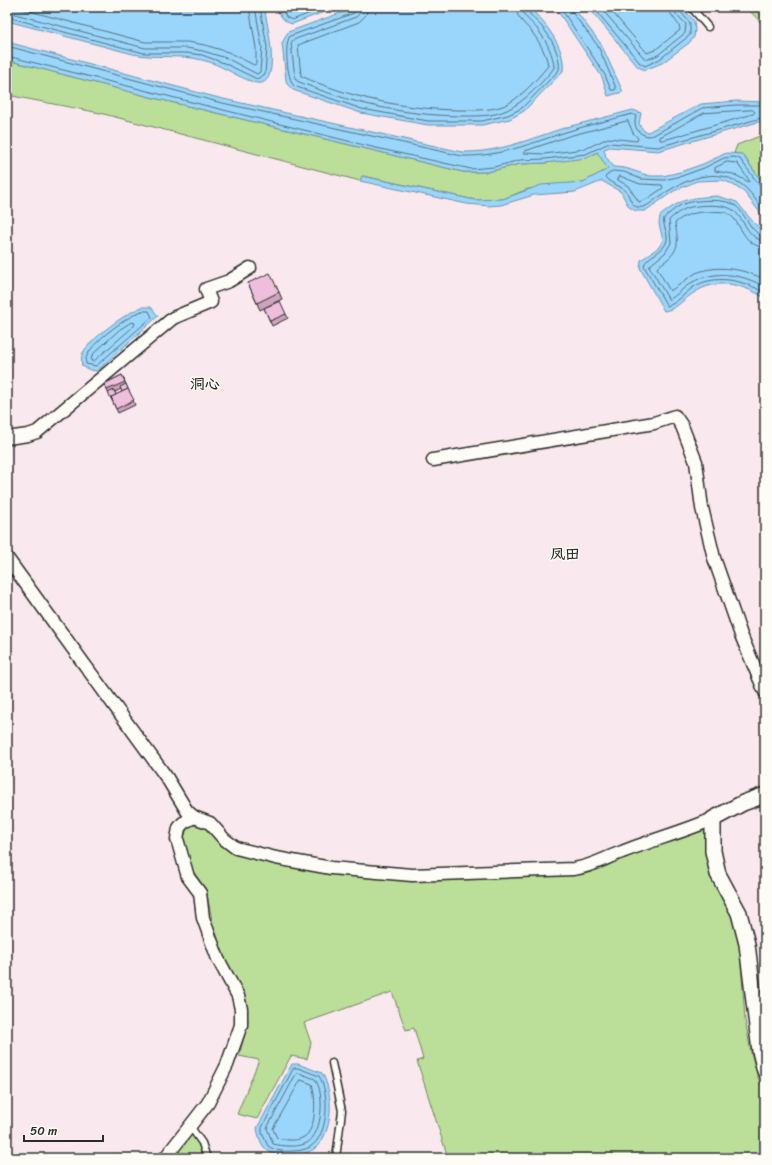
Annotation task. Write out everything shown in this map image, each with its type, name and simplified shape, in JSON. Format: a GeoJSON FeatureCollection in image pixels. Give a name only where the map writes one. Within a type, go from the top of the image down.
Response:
{"type":"FeatureCollection","features":[{"type":"Feature","properties":{"kind":"street"},"geometry":{"type":"LineString","coordinates":[[7,438],[37,432],[173,318],[211,302],[206,288],[228,281],[250,268]]}},
{"type":"Feature","properties":{"kind":"street"},"geometry":{"type":"LineString","coordinates":[[434,460],[654,423],[675,416],[682,426],[696,462],[702,508],[714,558],[741,635],[765,692]]}},
{"type":"Feature","properties":{"kind":"street"},"geometry":{"type":"LineString","coordinates":[[7,558],[167,778],[187,811],[194,817],[210,823],[230,844],[246,850],[302,864],[412,875],[581,868],[713,819],[744,803],[765,795]]}},
{"type":"Feature","properties":{"kind":"street"},"geometry":{"type":"LineString","coordinates":[[165,1158],[208,1102],[227,1065],[241,1025],[241,1009],[238,996],[218,959],[203,918],[200,893],[188,877],[177,839],[179,828],[183,823],[194,817]]}},
{"type":"Feature","properties":{"kind":"street"},"geometry":{"type":"LineString","coordinates":[[713,819],[713,851],[718,874],[739,913],[747,944],[757,1029],[765,1071]]}},
{"type":"Feature","properties":{"kind":"lane"},"geometry":{"type":"LineString","coordinates":[[691,7],[708,26]]}},
{"type":"Feature","properties":{"kind":"lane"},"geometry":{"type":"LineString","coordinates":[[332,1063],[342,1111],[336,1158]]}},
{"type":"Feature","properties":{"kind":"lane"},"geometry":{"type":"LineString","coordinates":[[190,1126],[202,1143],[207,1158]]}},
{"type":"Feature","properties":{"kind":"green space"},"geometry":{"type":"Polygon","coordinates":[[[746,7],[765,7],[765,27],[746,7]]]}},
{"type":"Feature","properties":{"kind":"green space"},"geometry":{"type":"Polygon","coordinates":[[[7,60],[154,98],[463,172],[487,172],[520,164],[545,163],[591,156],[597,152],[609,169],[583,182],[528,189],[503,199],[475,200],[363,176],[360,181],[100,113],[7,95],[7,60]]]}},
{"type":"Feature","properties":{"kind":"green space"},"geometry":{"type":"Polygon","coordinates":[[[765,134],[765,186],[743,155],[734,153],[737,145],[765,134]]]}},
{"type":"Feature","properties":{"kind":"green space"},"geometry":{"type":"Polygon","coordinates":[[[200,824],[208,827],[229,847],[350,874],[587,871],[700,829],[704,830],[739,934],[745,1020],[758,1078],[765,1091],[765,1158],[448,1158],[417,1061],[423,1059],[414,1028],[406,1030],[392,992],[304,1023],[311,1043],[307,1059],[291,1056],[257,1119],[237,1114],[259,1060],[239,1056],[248,1021],[246,1000],[219,954],[206,890],[189,865],[184,837],[187,829],[191,826],[200,824]]]}},
{"type":"Feature","properties":{"kind":"green space"},"geometry":{"type":"Polygon","coordinates":[[[189,1133],[199,1141],[203,1158],[170,1158],[189,1133]]]}},
{"type":"Feature","properties":{"kind":"water"},"geometry":{"type":"Polygon","coordinates":[[[7,7],[264,7],[270,39],[271,67],[268,77],[263,83],[253,82],[215,64],[194,58],[133,54],[7,21],[7,7]]]}},
{"type":"Feature","properties":{"kind":"water"},"geometry":{"type":"Polygon","coordinates":[[[278,7],[337,7],[292,24],[282,18],[278,7]]]}},
{"type":"Feature","properties":{"kind":"water"},"geometry":{"type":"Polygon","coordinates":[[[357,7],[529,7],[548,28],[558,44],[563,62],[563,71],[524,111],[510,119],[482,125],[428,125],[361,113],[293,90],[287,84],[286,80],[282,43],[288,32],[357,7]]]}},
{"type":"Feature","properties":{"kind":"water"},"geometry":{"type":"Polygon","coordinates":[[[555,7],[573,7],[601,44],[623,92],[608,96],[602,77],[555,7]]]}},
{"type":"Feature","properties":{"kind":"water"},"geometry":{"type":"Polygon","coordinates":[[[588,7],[682,7],[694,21],[694,37],[689,43],[662,63],[645,70],[638,67],[588,7]]]}},
{"type":"Feature","properties":{"kind":"water"},"geometry":{"type":"Polygon","coordinates":[[[7,42],[219,98],[462,152],[476,152],[502,147],[567,127],[633,110],[641,113],[639,124],[644,131],[648,132],[701,104],[736,101],[765,102],[765,120],[658,151],[610,147],[604,149],[606,157],[614,167],[625,168],[650,176],[663,176],[680,172],[703,164],[726,153],[742,154],[765,186],[765,219],[744,192],[722,180],[697,181],[674,191],[645,211],[636,211],[629,207],[621,192],[602,181],[575,192],[534,195],[501,205],[489,206],[467,204],[360,181],[362,176],[475,200],[503,199],[541,185],[583,182],[608,169],[597,152],[587,158],[545,163],[520,164],[487,172],[463,172],[154,98],[7,60],[7,42]]]}},
{"type":"Feature","properties":{"kind":"water"},"geometry":{"type":"Polygon","coordinates":[[[717,196],[737,202],[753,222],[765,233],[765,298],[746,288],[736,285],[716,284],[707,286],[697,291],[674,308],[664,311],[640,268],[641,260],[659,247],[663,240],[659,224],[660,216],[680,202],[692,198],[717,196]]]}},
{"type":"Feature","properties":{"kind":"water"},"geometry":{"type":"Polygon","coordinates":[[[142,307],[151,307],[158,316],[97,371],[90,370],[82,366],[83,353],[88,345],[119,320],[142,307]]]}},
{"type":"Feature","properties":{"kind":"water"},"geometry":{"type":"Polygon","coordinates":[[[292,1064],[298,1064],[322,1073],[329,1091],[330,1113],[325,1134],[321,1142],[314,1149],[303,1154],[283,1156],[271,1153],[263,1146],[257,1128],[292,1064]]]}},
{"type":"Feature","properties":{"kind":"building"},"geometry":{"type":"Polygon","coordinates":[[[270,273],[279,292],[257,303],[248,283],[270,273]]]}},
{"type":"Feature","properties":{"kind":"building"},"geometry":{"type":"Polygon","coordinates":[[[280,301],[286,314],[270,321],[264,308],[280,301]]]}},
{"type":"Feature","properties":{"kind":"building"},"geometry":{"type":"Polygon","coordinates":[[[122,375],[125,382],[107,390],[104,384],[122,375]]]}},
{"type":"Feature","properties":{"kind":"building"},"geometry":{"type":"Polygon","coordinates":[[[126,384],[128,389],[122,392],[120,387],[126,384]]]}},
{"type":"Feature","properties":{"kind":"building"},"geometry":{"type":"Polygon","coordinates":[[[128,389],[134,400],[116,409],[111,397],[128,389]]]}},
{"type":"Feature","properties":{"kind":"building"},"geometry":{"type":"Polygon","coordinates":[[[114,390],[116,395],[111,397],[112,400],[108,393],[114,390]]]}},
{"type":"Feature","properties":{"kind":"district","name":"洞心"},"geometry":{"type":"Point","coordinates":[205,384]}},
{"type":"Feature","properties":{"kind":"district","name":"凤田"},"geometry":{"type":"Point","coordinates":[565,554]}}]}
